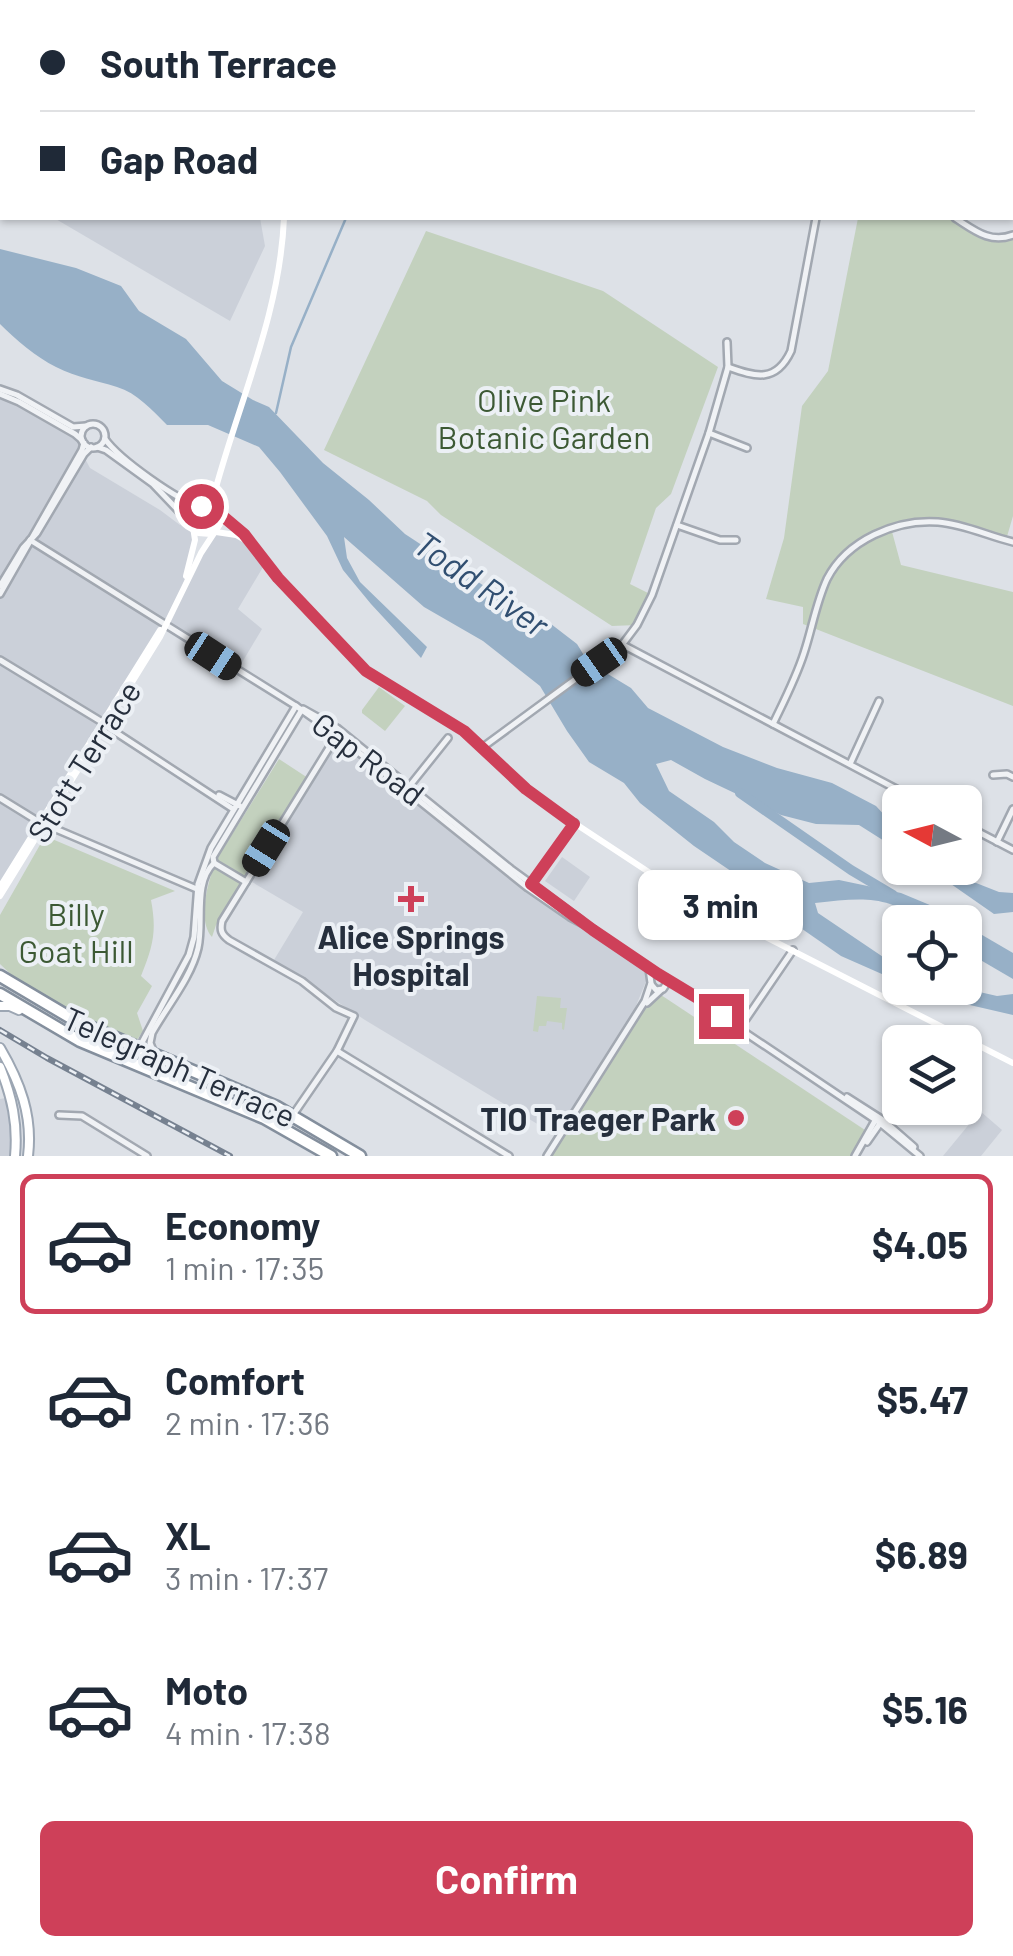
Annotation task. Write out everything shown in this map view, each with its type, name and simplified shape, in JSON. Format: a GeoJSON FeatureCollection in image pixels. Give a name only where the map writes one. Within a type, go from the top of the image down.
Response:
{"type":"FeatureCollection","features":[{"type":"Feature","properties":{"kind":"highway","name":"Telegraph Terrace"},"geometry":{"type":"LineString","coordinates":[[0,972],[76,1022],[293,1115],[360,1156]]}},
{"type":"Feature","properties":{"kind":"highway","name":"Telegraph Terrace"},"geometry":{"type":"LineString","coordinates":[[0,994],[98,1049],[290,1131],[331,1156]]}},
{"type":"Feature","properties":{"kind":"main road"},"geometry":{"type":"LineString","coordinates":[[0,1006],[14,1007],[64,1032]]}},
{"type":"Feature","properties":{"kind":"main road"},"geometry":{"type":"LineString","coordinates":[[0,1048],[22,1093],[30,1140],[28,1156]]}},
{"type":"Feature","properties":{"kind":"main road"},"geometry":{"type":"LineString","coordinates":[[0,1067],[14,1107],[17,1156]]}},
{"type":"Feature","properties":{"kind":"main road"},"geometry":{"type":"LineString","coordinates":[[17,1156],[22,1142],[30,1140]]}},
{"type":"Feature","properties":{"kind":"street"},"geometry":{"type":"LineString","coordinates":[[215,532],[220,520],[214,497],[277,282],[284,220]]}},
{"type":"Feature","properties":{"kind":"street"},"geometry":{"type":"LineString","coordinates":[[728,367],[759,376],[776,372],[786,360],[791,351],[816,220]]}},
{"type":"Feature","properties":{"kind":"street"},"geometry":{"type":"LineString","coordinates":[[958,220],[987,237],[1013,236]]}},
{"type":"Feature","properties":{"kind":"street"},"geometry":{"type":"LineString","coordinates":[[483,747],[622,644],[638,625],[709,433],[728,367],[727,342]]}},
{"type":"Feature","properties":{"kind":"street"},"geometry":{"type":"LineString","coordinates":[[0,391],[17,395],[73,427],[98,424],[104,439],[130,463],[185,502],[217,511],[244,534],[278,578],[366,671],[450,721],[526,789],[608,848],[685,896],[1013,1062]]}},
{"type":"Feature","properties":{"kind":"street"},"geometry":{"type":"LineString","coordinates":[[0,391],[83,442],[106,450],[153,484],[202,535],[236,535],[255,547]]}},
{"type":"Feature","properties":{"kind":"street"},"geometry":{"type":"LineString","coordinates":[[0,594],[82,449],[82,431],[86,426]]}},
{"type":"Feature","properties":{"kind":"street"},"geometry":{"type":"LineString","coordinates":[[709,433],[747,448]]}},
{"type":"Feature","properties":{"kind":"street"},"geometry":{"type":"LineString","coordinates":[[0,586],[84,454],[104,439]]}},
{"type":"Feature","properties":{"kind":"street"},"geometry":{"type":"LineString","coordinates":[[192,526],[192,515],[218,479]]}},
{"type":"Feature","properties":{"kind":"street"},"geometry":{"type":"LineString","coordinates":[[773,724],[796,677],[821,594],[842,558],[876,534],[909,523],[942,522],[1013,542]]}},
{"type":"Feature","properties":{"kind":"street"},"geometry":{"type":"LineString","coordinates":[[677,525],[720,540],[736,540]]}},
{"type":"Feature","properties":{"kind":"street","name":"Stott Terrace"},"geometry":{"type":"LineString","coordinates":[[180,596],[194,545],[192,526]]}},
{"type":"Feature","properties":{"kind":"street","name":"Stott Terrace"},"geometry":{"type":"LineString","coordinates":[[0,886],[160,637],[215,532]]}},
{"type":"Feature","properties":{"kind":"street"},"geometry":{"type":"LineString","coordinates":[[30,540],[300,709],[210,861],[200,887],[189,955],[139,1048],[147,1065],[220,1100]]}},
{"type":"Feature","properties":{"kind":"street"},"geometry":{"type":"LineString","coordinates":[[622,644],[890,785]]}},
{"type":"Feature","properties":{"kind":"street"},"geometry":{"type":"LineString","coordinates":[[0,660],[238,808]]}},
{"type":"Feature","properties":{"kind":"street"},"geometry":{"type":"LineString","coordinates":[[850,764],[879,701]]}},
{"type":"Feature","properties":{"kind":"street","name":"Gap Road"},"geometry":{"type":"LineString","coordinates":[[300,709],[408,789]]}},
{"type":"Feature","properties":{"kind":"street","name":"Gap Road"},"geometry":{"type":"LineString","coordinates":[[300,709],[336,728],[570,917],[721,1016]]}},
{"type":"Feature","properties":{"kind":"street"},"geometry":{"type":"LineString","coordinates":[[293,1115],[337,1051],[354,1016],[223,936],[220,928],[337,735]]}},
{"type":"Feature","properties":{"kind":"street"},"geometry":{"type":"LineString","coordinates":[[408,789],[448,738]]}},
{"type":"Feature","properties":{"kind":"street"},"geometry":{"type":"LineString","coordinates":[[993,775],[1013,776]]}},
{"type":"Feature","properties":{"kind":"street"},"geometry":{"type":"LineString","coordinates":[[0,798],[42,823],[200,887]]}},
{"type":"Feature","properties":{"kind":"street"},"geometry":{"type":"LineString","coordinates":[[997,842],[1013,810]]}},
{"type":"Feature","properties":{"kind":"street","name":"Stott Terrace"},"geometry":{"type":"LineString","coordinates":[[0,896],[42,823]]}},
{"type":"Feature","properties":{"kind":"street"},"geometry":{"type":"LineString","coordinates":[[530,886],[574,824]]}},
{"type":"Feature","properties":{"kind":"street"},"geometry":{"type":"LineString","coordinates":[[982,834],[1013,850]]}},
{"type":"Feature","properties":{"kind":"street"},"geometry":{"type":"LineString","coordinates":[[210,861],[246,882]]}},
{"type":"Feature","properties":{"kind":"street"},"geometry":{"type":"LineString","coordinates":[[157,1056],[150,1036],[195,958],[200,887]]}},
{"type":"Feature","properties":{"kind":"street"},"geometry":{"type":"LineString","coordinates":[[746,1019],[792,950]]}},
{"type":"Feature","properties":{"kind":"street"},"geometry":{"type":"LineString","coordinates":[[648,967],[654,989],[681,990]]}},
{"type":"Feature","properties":{"kind":"street"},"geometry":{"type":"LineString","coordinates":[[548,1156],[658,974]]}},
{"type":"Feature","properties":{"kind":"street"},"geometry":{"type":"LineString","coordinates":[[638,1012],[669,980]]}},
{"type":"Feature","properties":{"kind":"street","name":"Gap Road"},"geometry":{"type":"LineString","coordinates":[[669,980],[879,1120],[910,1142],[922,1156]]}},
{"type":"Feature","properties":{"kind":"street"},"geometry":{"type":"LineString","coordinates":[[337,1051],[508,1156]]}},
{"type":"Feature","properties":{"kind":"street"},"geometry":{"type":"LineString","coordinates":[[59,1116],[82,1116],[146,1156]]}},
{"type":"Feature","properties":{"kind":"street"},"geometry":{"type":"LineString","coordinates":[[856,1156],[879,1120]]}},
{"type":"Feature","properties":{"kind":"shaded area"},"geometry":{"type":"Polygon","coordinates":[[[57,220],[260,220],[265,246],[230,321],[57,220]]]}},
{"type":"Feature","properties":{"kind":"shaded area"},"geometry":{"type":"Polygon","coordinates":[[[0,398],[79,441],[90,468],[180,525],[187,520],[194,530],[191,560],[182,587],[216,532],[247,541],[266,562],[238,609],[262,629],[237,671],[165,625],[0,887],[0,398]]]}},
{"type":"Feature","properties":{"kind":"shaded area","name":"Alice Springs Hospital"},"geometry":{"type":"Polygon","coordinates":[[[337,740],[522,886],[643,966],[647,979],[632,1020],[559,1137],[274,960],[303,912],[252,882],[337,740]]]}},
{"type":"Feature","properties":{"kind":"shaded area"},"geometry":{"type":"Polygon","coordinates":[[[562,857],[590,877],[574,901],[545,881],[562,857]]]}},
{"type":"Feature","properties":{"kind":"shaded area"},"geometry":{"type":"Polygon","coordinates":[[[11,1097],[15,1156],[0,1156],[0,1099],[11,1097]]]}},
{"type":"Feature","properties":{"kind":"shaded area"},"geometry":{"type":"Polygon","coordinates":[[[982,1113],[1002,1130],[981,1156],[943,1156],[968,1125],[982,1125],[982,1113]]]}},
{"type":"Feature","properties":{"kind":"green space"},"geometry":{"type":"Polygon","coordinates":[[[858,220],[958,220],[987,237],[1013,235],[1013,516],[1006,540],[942,522],[891,528],[901,565],[1013,592],[1013,706],[803,624],[803,607],[766,599],[784,538],[802,406],[828,371],[858,220]]]}},
{"type":"Feature","properties":{"kind":"green space","name":"Olive Pink Botanic Garden"},"geometry":{"type":"Polygon","coordinates":[[[426,231],[603,291],[718,367],[671,494],[656,508],[630,584],[652,595],[637,625],[612,626],[441,515],[427,501],[324,450],[426,231]]]}},
{"type":"Feature","properties":{"kind":"green space"},"geometry":{"type":"Polygon","coordinates":[[[379,687],[405,706],[385,731],[362,713],[379,687]]]}},
{"type":"Feature","properties":{"kind":"green space"},"geometry":{"type":"Polygon","coordinates":[[[279,759],[308,778],[212,937],[204,909],[218,857],[279,759]]]}},
{"type":"Feature","properties":{"kind":"green space","name":"Billy Goat Hill"},"geometry":{"type":"Polygon","coordinates":[[[45,836],[175,891],[151,900],[153,939],[141,976],[152,986],[137,1013],[143,1031],[135,1043],[101,1033],[20,983],[0,964],[0,915],[45,836]]]}},
{"type":"Feature","properties":{"kind":"green space"},"geometry":{"type":"Polygon","coordinates":[[[661,995],[865,1130],[855,1156],[548,1156],[632,1020],[661,995]]]}},
{"type":"Feature","properties":{"kind":"green space"},"geometry":{"type":"Polygon","coordinates":[[[537,996],[561,998],[560,1008],[567,1008],[564,1030],[562,1023],[547,1021],[546,1026],[539,1026],[538,1032],[533,1031],[537,996]]]}},
{"type":"Feature","properties":{"kind":"water"},"geometry":{"type":"Polygon","coordinates":[[[0,249],[76,268],[121,286],[139,311],[186,339],[222,381],[269,407],[323,463],[405,534],[504,599],[551,624],[577,644],[588,662],[631,688],[648,708],[723,747],[777,768],[832,783],[882,812],[882,840],[859,825],[816,824],[781,815],[671,760],[656,764],[669,791],[714,822],[734,842],[765,863],[809,883],[839,880],[901,893],[930,905],[893,905],[871,900],[815,903],[818,913],[882,956],[882,974],[841,956],[640,803],[624,783],[589,762],[540,686],[483,641],[424,607],[344,537],[347,558],[360,582],[427,647],[421,658],[343,570],[327,536],[259,447],[208,425],[167,425],[131,393],[64,371],[19,342],[0,324],[0,249]]]}},
{"type":"Feature","properties":{"kind":"water"},"geometry":{"type":"Polygon","coordinates":[[[952,885],[981,885],[1013,893],[1013,912],[994,914],[952,885]]]}},
{"type":"Feature","properties":{"kind":"water"},"geometry":{"type":"Polygon","coordinates":[[[982,935],[1013,953],[1013,979],[982,961],[982,935]]]}},
{"type":"Feature","properties":{"kind":"water"},"geometry":{"type":"Polygon","coordinates":[[[982,993],[1013,994],[1013,1015],[970,1005],[982,1005],[982,993]]]}},
{"type":"Feature","properties":{"kind":"waterway"},"geometry":{"type":"LineString","coordinates":[[276,413],[291,347],[345,220]]}},
{"type":"Feature","properties":{"kind":"waterway","name":"Todd River"},"geometry":{"type":"LineString","coordinates":[[740,793],[893,895]]}},
{"type":"Feature","properties":{"kind":"railway"},"geometry":{"type":"LineString","coordinates":[[0,1030],[230,1156]]}},
{"type":"Feature","properties":{"kind":"place","name":"Alice Springs Hospital"},"geometry":{"type":"Point","coordinates":[411,899]}},
{"type":"Feature","properties":{"kind":"place","name":"TIO Traeger Park"},"geometry":{"type":"Point","coordinates":[736,1118]}},
{"type":"Feature","properties":{"kind":"route"},"geometry":{"type":"LineString","coordinates":[[201,506],[213,508],[244,534],[278,578],[366,671],[464,731],[526,789],[574,824],[531,884],[721,1016]]}}]}
